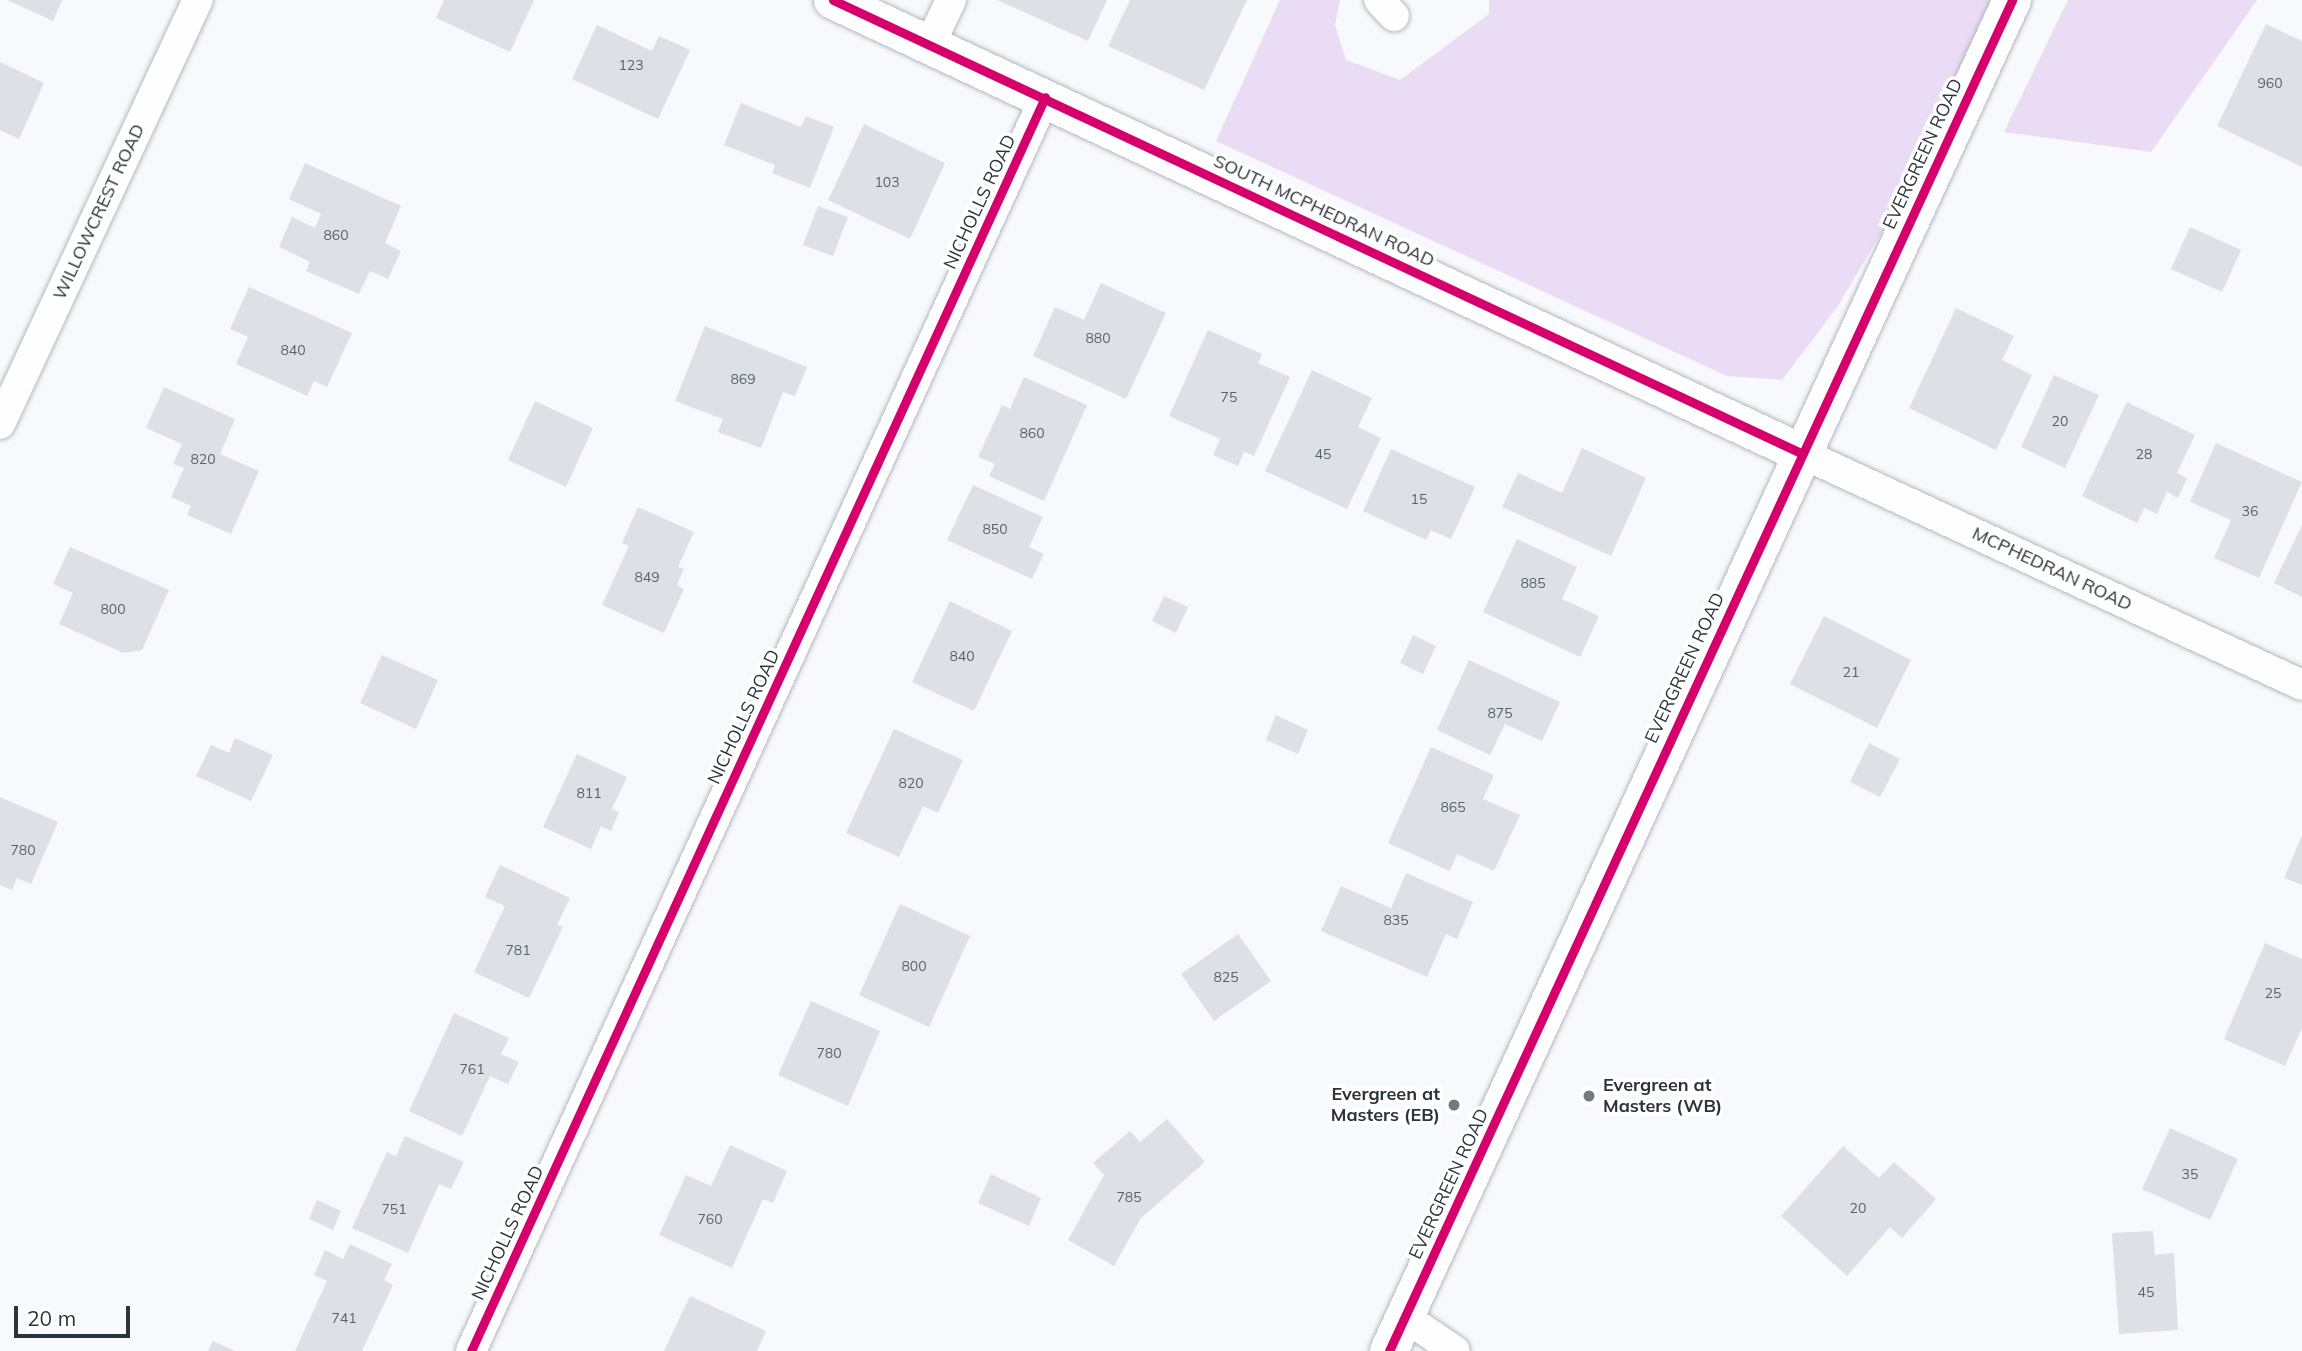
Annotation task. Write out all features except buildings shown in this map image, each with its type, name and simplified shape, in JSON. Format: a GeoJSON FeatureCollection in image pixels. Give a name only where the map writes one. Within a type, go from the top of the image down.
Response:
{"type":"FeatureCollection","features":[{"type":"Feature","properties":{"kind":"street","name":"WILLOWCREST ROAD"},"geometry":{"type":"LineString","coordinates":[[0,424],[198,0]]}},
{"type":"Feature","properties":{"kind":"street","name":"SOUTH MCPHEDRAN ROAD"},"geometry":{"type":"LineString","coordinates":[[833,0],[1801,453]]}},
{"type":"Feature","properties":{"kind":"street"},"geometry":{"type":"LineString","coordinates":[[930,44],[951,0]]}},
{"type":"Feature","properties":{"kind":"street","name":"EVERGREEN ROAD"},"geometry":{"type":"LineString","coordinates":[[1389,1351],[2012,0]]}},
{"type":"Feature","properties":{"kind":"street","name":"NICHOLLS ROAD"},"geometry":{"type":"LineString","coordinates":[[471,1351],[1045,97]]}},
{"type":"Feature","properties":{"kind":"street","name":"MCPHEDRAN ROAD"},"geometry":{"type":"LineString","coordinates":[[1801,453],[2302,685]]}},
{"type":"Feature","properties":{"kind":"street"},"geometry":{"type":"LineString","coordinates":[[1405,1317],[1454,1351]]}},
{"type":"Feature","properties":{"kind":"shaded area"},"geometry":{"type":"Polygon","coordinates":[[[1280,0],[1340,0],[1335,25],[1346,60],[1400,80],[1489,14],[1489,0],[1995,0],[1917,172],[1838,306],[1782,380],[1727,376],[1216,141],[1280,0]]]}},
{"type":"Feature","properties":{"kind":"shaded area"},"geometry":{"type":"Polygon","coordinates":[[[2068,0],[2257,0],[2151,152],[2004,132],[2068,0]]]}},
{"type":"Feature","properties":{"kind":"cycle path"},"geometry":{"type":"LineString","coordinates":[[833,0],[1801,453]]}},
{"type":"Feature","properties":{"kind":"cycle path"},"geometry":{"type":"LineString","coordinates":[[1389,1351],[2012,0]]}},
{"type":"Feature","properties":{"kind":"cycle path"},"geometry":{"type":"LineString","coordinates":[[471,1351],[1045,97]]}},
{"type":"Feature","properties":{"kind":"place","name":"Evergreen at Masters (WB)"},"geometry":{"type":"Point","coordinates":[1589,1096]}},
{"type":"Feature","properties":{"kind":"place","name":"Evergreen at Masters (EB)"},"geometry":{"type":"Point","coordinates":[1454,1105]}}]}
